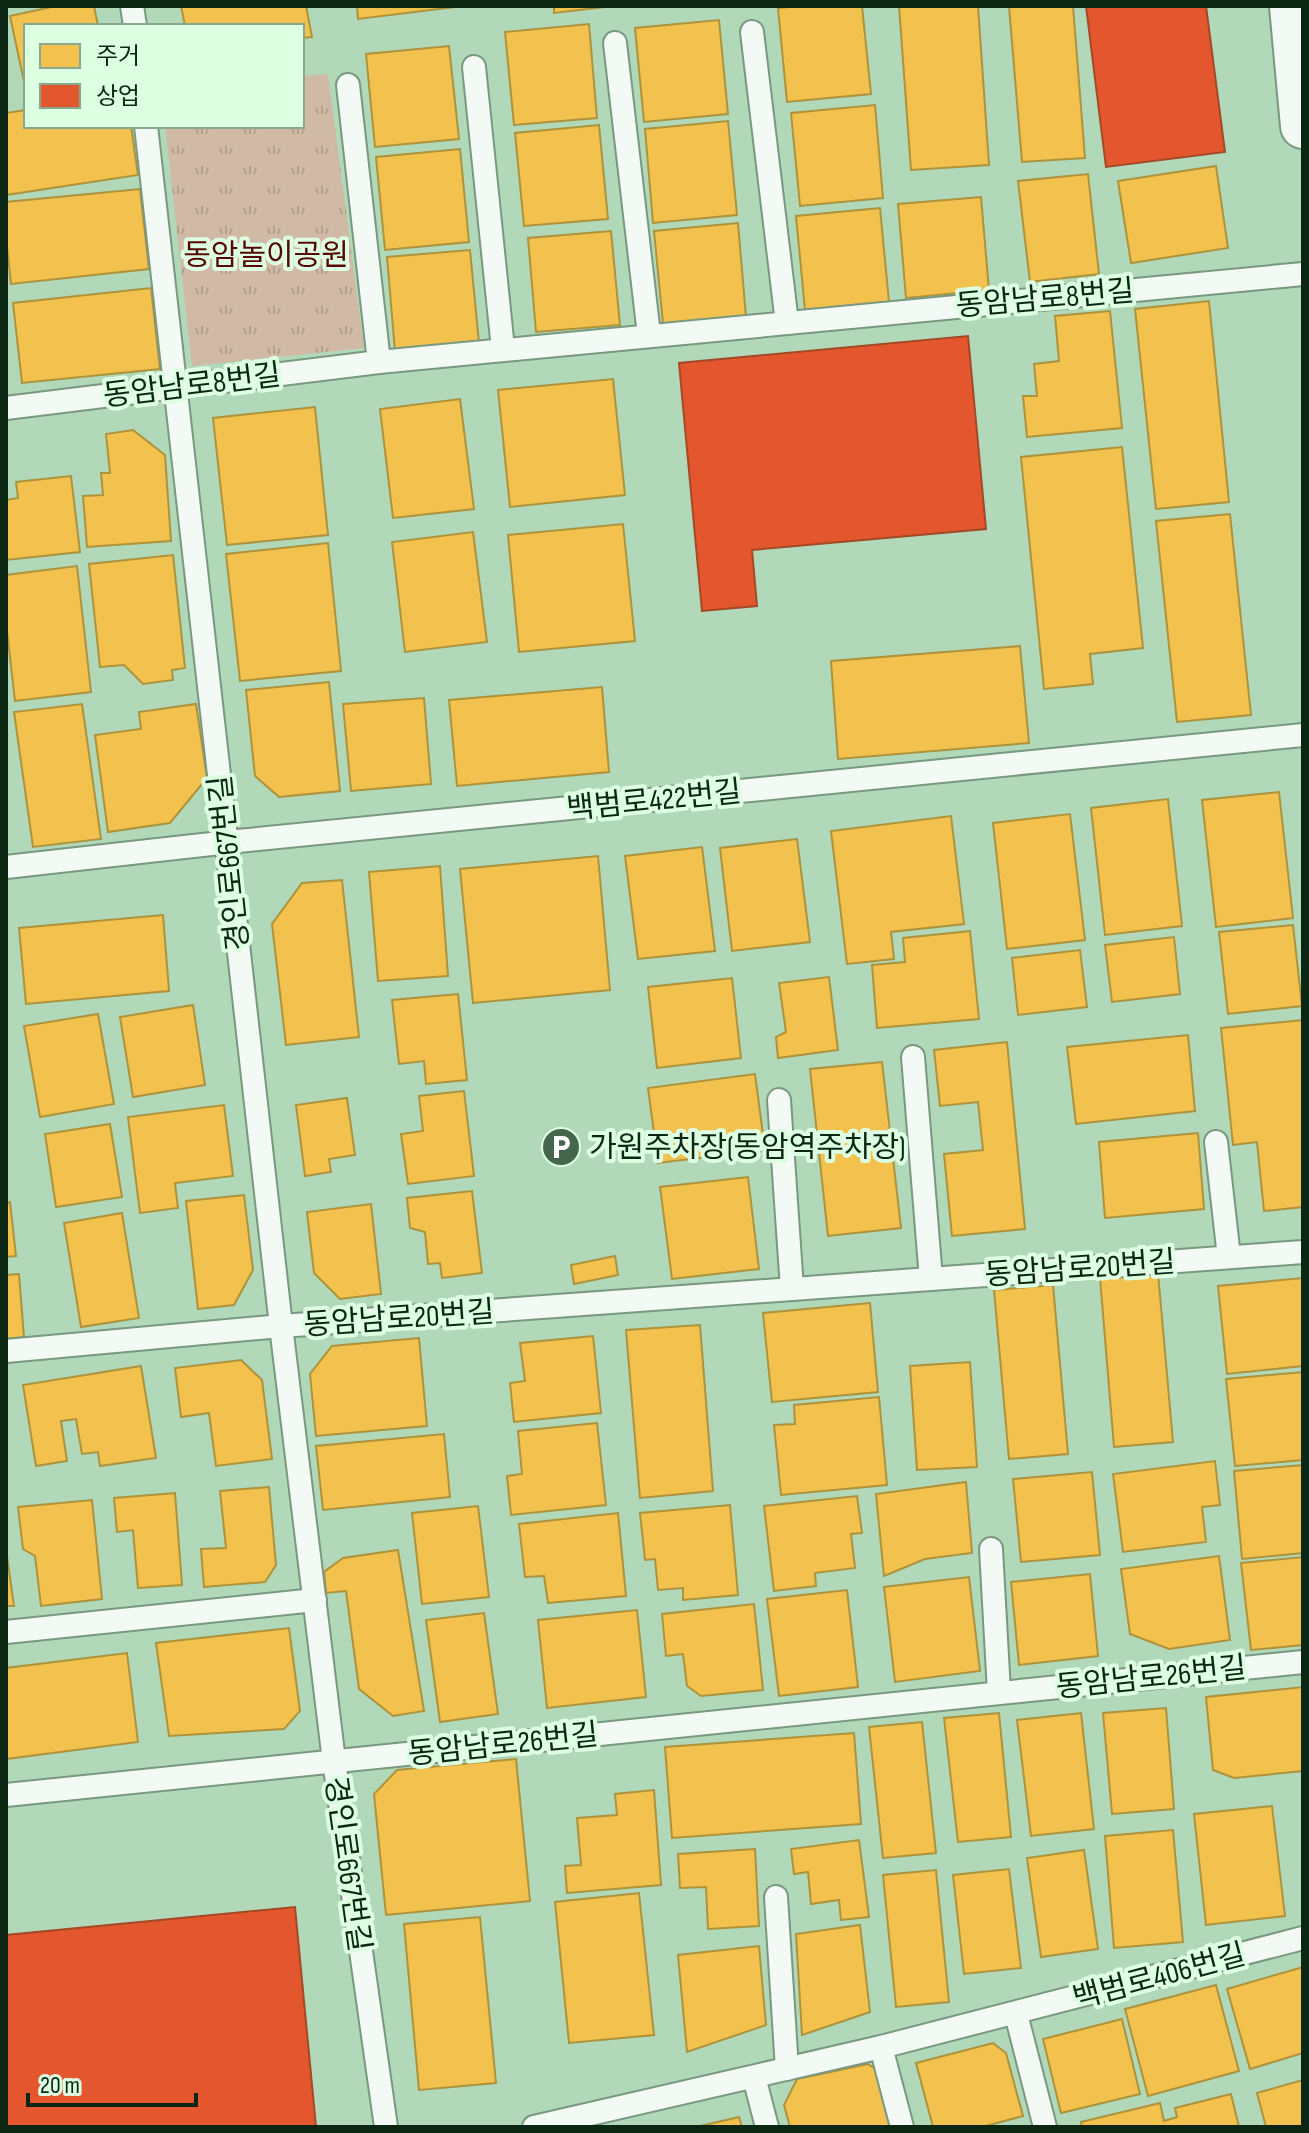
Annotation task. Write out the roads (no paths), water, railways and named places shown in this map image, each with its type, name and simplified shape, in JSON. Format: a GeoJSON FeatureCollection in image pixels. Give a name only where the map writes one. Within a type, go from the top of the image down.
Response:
{"type":"FeatureCollection","features":[{"type":"Feature","properties":{"kind":"street"},"geometry":{"type":"LineString","coordinates":[[1292,6],[1303,126]]}},
{"type":"Feature","properties":{"kind":"lane"},"geometry":{"type":"LineString","coordinates":[[752,32],[787,323]]}},
{"type":"Feature","properties":{"kind":"lane"},"geometry":{"type":"LineString","coordinates":[[615,43],[649,335]]}},
{"type":"Feature","properties":{"kind":"lane"},"geometry":{"type":"LineString","coordinates":[[474,67],[503,349]]}},
{"type":"Feature","properties":{"kind":"lane"},"geometry":{"type":"LineString","coordinates":[[348,85],[379,362]]}},
{"type":"Feature","properties":{"kind":"lane","name":"경인로667번길"},"geometry":{"type":"LineString","coordinates":[[146,128],[281,1326],[334,1761],[386,2127]]}},
{"type":"Feature","properties":{"kind":"lane","name":"동암남로8번길"},"geometry":{"type":"LineString","coordinates":[[6,408],[503,349],[1303,274]]}},
{"type":"Feature","properties":{"kind":"lane","name":"백범로422번길"},"geometry":{"type":"LineString","coordinates":[[6,867],[1303,735]]}},
{"type":"Feature","properties":{"kind":"lane"},"geometry":{"type":"LineString","coordinates":[[913,1057],[931,1279]]}},
{"type":"Feature","properties":{"kind":"lane"},"geometry":{"type":"LineString","coordinates":[[779,1100],[792,1289]]}},
{"type":"Feature","properties":{"kind":"lane"},"geometry":{"type":"LineString","coordinates":[[1216,1142],[1229,1257]]}},
{"type":"Feature","properties":{"kind":"lane","name":"동암남로20번길"},"geometry":{"type":"LineString","coordinates":[[6,1351],[281,1326],[1303,1252]]}},
{"type":"Feature","properties":{"kind":"lane"},"geometry":{"type":"LineString","coordinates":[[991,1549],[999,1692]]}},
{"type":"Feature","properties":{"kind":"lane"},"geometry":{"type":"LineString","coordinates":[[6,1632],[315,1600]]}},
{"type":"Feature","properties":{"kind":"lane","name":"동암남로26번길"},"geometry":{"type":"LineString","coordinates":[[6,1795],[1303,1662]]}},
{"type":"Feature","properties":{"kind":"lane"},"geometry":{"type":"LineString","coordinates":[[776,1897],[787,2069]]}},
{"type":"Feature","properties":{"kind":"lane","name":"백범로406번길"},"geometry":{"type":"LineString","coordinates":[[534,2127],[1016,2014],[1303,1938]]}},
{"type":"Feature","properties":{"kind":"lane"},"geometry":{"type":"LineString","coordinates":[[1016,2014],[1045,2127]]}},
{"type":"Feature","properties":{"kind":"lane"},"geometry":{"type":"LineString","coordinates":[[881,2047],[902,2127]]}},
{"type":"Feature","properties":{"kind":"lane"},"geometry":{"type":"LineString","coordinates":[[754,2077],[767,2127]]}},
{"type":"Feature","properties":{"kind":"place","name":"가원주차장(동암역주차장)"},"geometry":{"type":"Point","coordinates":[561,1147]}},
{"type":"Feature","properties":{"kind":"park label","name":"동암놀이공원"},"geometry":{"type":"Point","coordinates":[266,255]}}]}
